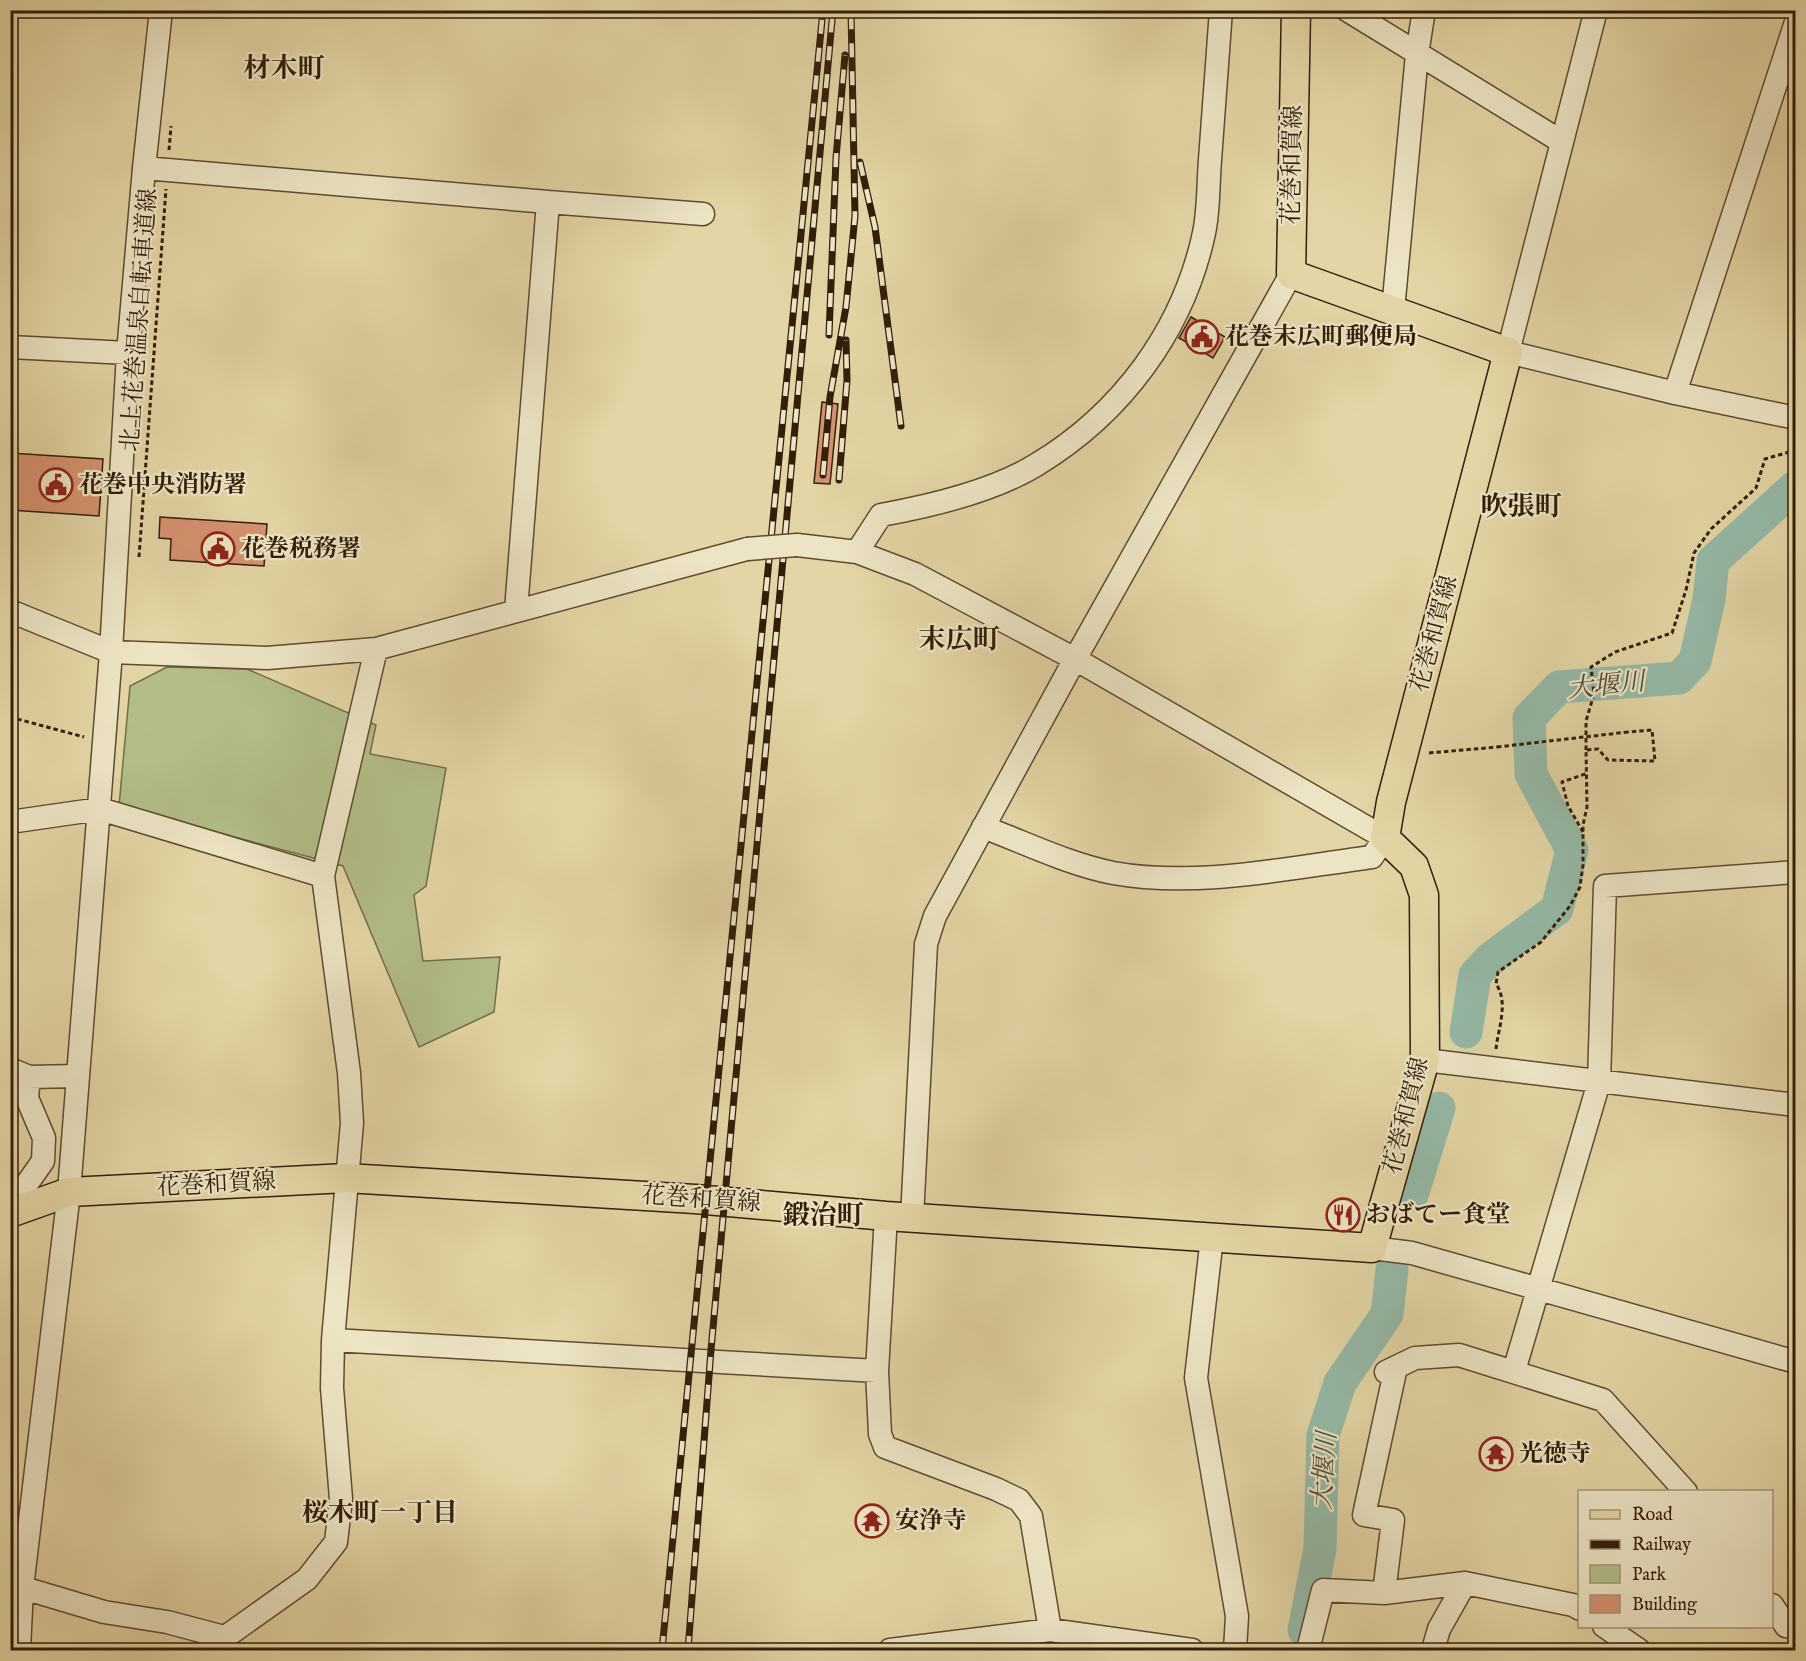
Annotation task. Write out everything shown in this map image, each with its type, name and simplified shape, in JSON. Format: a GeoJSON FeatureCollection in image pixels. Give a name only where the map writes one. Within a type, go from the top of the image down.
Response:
{"type":"FeatureCollection","features":[{"type":"Feature","properties":{"kind":"main road","name":"花巻和賀線"},"geometry":{"type":"LineString","coordinates":[[1291,274],[1296,10]]}},
{"type":"Feature","properties":{"kind":"main road"},"geometry":{"type":"LineString","coordinates":[[1291,274],[1508,352]]}},
{"type":"Feature","properties":{"kind":"main road","name":"花巻和賀線"},"geometry":{"type":"LineString","coordinates":[[10,1213],[69,1192],[346,1178],[695,1199],[899,1217],[1372,1248],[1425,1060],[1424,895],[1414,866],[1385,838],[1403,755],[1508,352]]}},
{"type":"Feature","properties":{"kind":"street"},"geometry":{"type":"LineString","coordinates":[[19,1650],[16,1586],[69,1192],[100,809],[128,353],[161,10]]}},
{"type":"Feature","properties":{"kind":"street"},"geometry":{"type":"LineString","coordinates":[[857,552],[881,515],[932,506],[991,485],[1034,466],[1084,433],[1126,392],[1162,343],[1188,283],[1204,232],[1221,10]]}},
{"type":"Feature","properties":{"kind":"street"},"geometry":{"type":"LineString","coordinates":[[1347,10],[1562,142]]}},
{"type":"Feature","properties":{"kind":"street"},"geometry":{"type":"LineString","coordinates":[[1393,310],[1417,54],[1424,10]]}},
{"type":"Feature","properties":{"kind":"street"},"geometry":{"type":"LineString","coordinates":[[1596,10],[1508,352],[1675,393],[1792,417]]}},
{"type":"Feature","properties":{"kind":"street"},"geometry":{"type":"LineString","coordinates":[[1675,393],[1795,23]]}},
{"type":"Feature","properties":{"kind":"street"},"geometry":{"type":"LineString","coordinates":[[144,168],[703,214]]}},
{"type":"Feature","properties":{"kind":"street"},"geometry":{"type":"LineString","coordinates":[[516,610],[548,202]]}},
{"type":"Feature","properties":{"kind":"street"},"geometry":{"type":"LineString","coordinates":[[1050,1629],[1031,1516],[1019,1500],[885,1447],[880,1434],[877,1371],[899,1217],[926,944],[935,916],[983,827],[1291,274]]}},
{"type":"Feature","properties":{"kind":"street"},"geometry":{"type":"LineString","coordinates":[[10,347],[128,353]]}},
{"type":"Feature","properties":{"kind":"street"},"geometry":{"type":"LineString","coordinates":[[10,611],[111,652],[267,658],[376,649],[747,549],[797,545],[857,552],[915,574],[1075,659],[1385,838],[1372,857],[1234,874],[1175,878],[1114,873],[1080,865],[983,827]]}},
{"type":"Feature","properties":{"kind":"street"},"geometry":{"type":"LineString","coordinates":[[16,1586],[104,1612],[167,1622],[216,1644],[307,1579],[336,1542],[341,1499],[332,1388],[333,1340],[352,1123],[349,1073],[323,876],[376,649]]}},
{"type":"Feature","properties":{"kind":"street"},"geometry":{"type":"LineString","coordinates":[[10,822],[100,809],[323,876]]}},
{"type":"Feature","properties":{"kind":"street"},"geometry":{"type":"LineString","coordinates":[[1514,1371],[1599,1082],[1605,886],[1796,873]]}},
{"type":"Feature","properties":{"kind":"street"},"geometry":{"type":"LineString","coordinates":[[1425,1060],[1796,1105]]}},
{"type":"Feature","properties":{"kind":"street"},"geometry":{"type":"LineString","coordinates":[[10,1194],[19,1195],[43,1161],[44,1138],[27,1098],[20,1073],[78,1076]]}},
{"type":"Feature","properties":{"kind":"street"},"geometry":{"type":"LineString","coordinates":[[1212,1237],[1196,1378],[1237,1616],[1235,1650]]}},
{"type":"Feature","properties":{"kind":"street"},"geometry":{"type":"LineString","coordinates":[[1372,1248],[1412,1253],[1796,1362]]}},
{"type":"Feature","properties":{"kind":"street"},"geometry":{"type":"LineString","coordinates":[[333,1340],[877,1371]]}},
{"type":"Feature","properties":{"kind":"street"},"geometry":{"type":"LineString","coordinates":[[1383,1593],[1393,1520],[1364,1515],[1391,1369],[1415,1358],[1459,1355],[1603,1400],[1685,1490]]}},
{"type":"Feature","properties":{"kind":"street"},"geometry":{"type":"LineString","coordinates":[[1433,1650],[1439,1629],[1465,1583]]}},
{"type":"Feature","properties":{"kind":"street"},"geometry":{"type":"LineString","coordinates":[[1308,1650],[1323,1590],[1383,1593],[1465,1583],[1573,1605],[1578,1609]]}},
{"type":"Feature","properties":{"kind":"street"},"geometry":{"type":"LineString","coordinates":[[1773,1606],[1786,1626],[1796,1627]]}},
{"type":"Feature","properties":{"kind":"street"},"geometry":{"type":"LineString","coordinates":[[1607,1628],[1639,1650]]}},
{"type":"Feature","properties":{"kind":"street"},"geometry":{"type":"LineString","coordinates":[[890,1650],[1050,1629],[1150,1647],[1192,1650]]}},
{"type":"Feature","properties":{"kind":"path","name":"北上花巻温泉自転車道線"},"geometry":{"type":"LineString","coordinates":[[139,562],[171,124]]}},
{"type":"Feature","properties":{"kind":"path"},"geometry":{"type":"LineString","coordinates":[[1496,1050],[1503,1003],[1503,993],[1497,984],[1498,972],[1541,942],[1570,906],[1580,887],[1588,773],[1586,721],[1594,694],[1591,667],[1615,652],[1672,633],[1686,590],[1694,553],[1711,529],[1756,488],[1765,459],[1796,450]]}},
{"type":"Feature","properties":{"kind":"path"},"geometry":{"type":"LineString","coordinates":[[10,717],[88,739]]}},
{"type":"Feature","properties":{"kind":"path"},"geometry":{"type":"LineString","coordinates":[[1403,755],[1652,730],[1655,761],[1608,760],[1598,748],[1586,750]]}},
{"type":"Feature","properties":{"kind":"path"},"geometry":{"type":"LineString","coordinates":[[1583,832],[1568,806],[1562,782],[1588,773]]}},
{"type":"Feature","properties":{"kind":"green space"},"geometry":{"type":"Polygon","coordinates":[[[167,667],[247,669],[376,725],[370,754],[446,768],[426,886],[414,895],[423,961],[500,957],[494,1012],[419,1047],[343,866],[119,806],[130,686],[167,667]]]}},
{"type":"Feature","properties":{"kind":"building"},"geometry":{"type":"Polygon","coordinates":[[[1191,317],[1225,337],[1213,358],[1179,338],[1191,317]]]}},
{"type":"Feature","properties":{"kind":"building"},"geometry":{"type":"Polygon","coordinates":[[[822,402],[838,404],[830,484],[814,483],[822,402]]]}},
{"type":"Feature","properties":{"kind":"building","name":"花巻中央消防署"},"geometry":{"type":"Polygon","coordinates":[[[10,453],[103,459],[99,516],[10,510],[10,453]]]}},
{"type":"Feature","properties":{"kind":"building","name":"花巻税務署"},"geometry":{"type":"Polygon","coordinates":[[[160,517],[267,524],[264,566],[170,560],[171,539],[159,538],[160,517]]]}},
{"type":"Feature","properties":{"kind":"waterway","name":"大堰川"},"geometry":{"type":"LineString","coordinates":[[1466,1032],[1475,975],[1491,958],[1557,909],[1572,850],[1531,774],[1529,718],[1559,687],[1679,678],[1695,661],[1709,599],[1713,561],[1796,486]]}},
{"type":"Feature","properties":{"kind":"waterway","name":"大堰川"},"geometry":{"type":"LineString","coordinates":[[1412,1195],[1439,1108]]}},
{"type":"Feature","properties":{"kind":"waterway","name":"大堰川"},"geometry":{"type":"LineString","coordinates":[[1304,1630],[1320,1549],[1323,1435],[1340,1383],[1387,1314],[1392,1270]]}},
{"type":"Feature","properties":{"kind":"railway"},"geometry":{"type":"LineString","coordinates":[[662,1650],[823,10]]}},
{"type":"Feature","properties":{"kind":"railway"},"geometry":{"type":"LineString","coordinates":[[688,1650],[711,1350],[833,10]]}},
{"type":"Feature","properties":{"kind":"railway"},"geometry":{"type":"LineString","coordinates":[[823,475],[830,397],[846,307],[855,216],[851,10]]}},
{"type":"Feature","properties":{"kind":"railway"},"geometry":{"type":"LineString","coordinates":[[829,335],[836,158],[845,55]]}},
{"type":"Feature","properties":{"kind":"railway"},"geometry":{"type":"LineString","coordinates":[[860,162],[875,227],[901,426]]}},
{"type":"Feature","properties":{"kind":"railway"},"geometry":{"type":"LineString","coordinates":[[839,480],[847,380],[846,340]]}},
{"type":"Feature","properties":{"kind":"place","name":"花巻末広町郵便局"},"geometry":{"type":"Point","coordinates":[1202,337]}},
{"type":"Feature","properties":{"kind":"place","name":"花巻中央消防署"},"geometry":{"type":"Point","coordinates":[56,485]}},
{"type":"Feature","properties":{"kind":"place","name":"花巻税務署"},"geometry":{"type":"Point","coordinates":[218,549]}},
{"type":"Feature","properties":{"kind":"place","name":"おばてー食堂"},"geometry":{"type":"Point","coordinates":[1343,1215]}},
{"type":"Feature","properties":{"kind":"place","name":"光徳寺"},"geometry":{"type":"Point","coordinates":[1496,1454]}},
{"type":"Feature","properties":{"kind":"place","name":"安浄寺"},"geometry":{"type":"Point","coordinates":[872,1521]}},
{"type":"Feature","properties":{"kind":"district","name":"材木町"},"geometry":{"type":"Point","coordinates":[284,70]}},
{"type":"Feature","properties":{"kind":"district","name":"吹張町"},"geometry":{"type":"Point","coordinates":[1521,508]}},
{"type":"Feature","properties":{"kind":"district","name":"末広町"},"geometry":{"type":"Point","coordinates":[959,641]}},
{"type":"Feature","properties":{"kind":"district","name":"鍛治町"},"geometry":{"type":"Point","coordinates":[823,1217]}},
{"type":"Feature","properties":{"kind":"district","name":"桜木町一丁目"},"geometry":{"type":"Point","coordinates":[380,1513]}}]}
